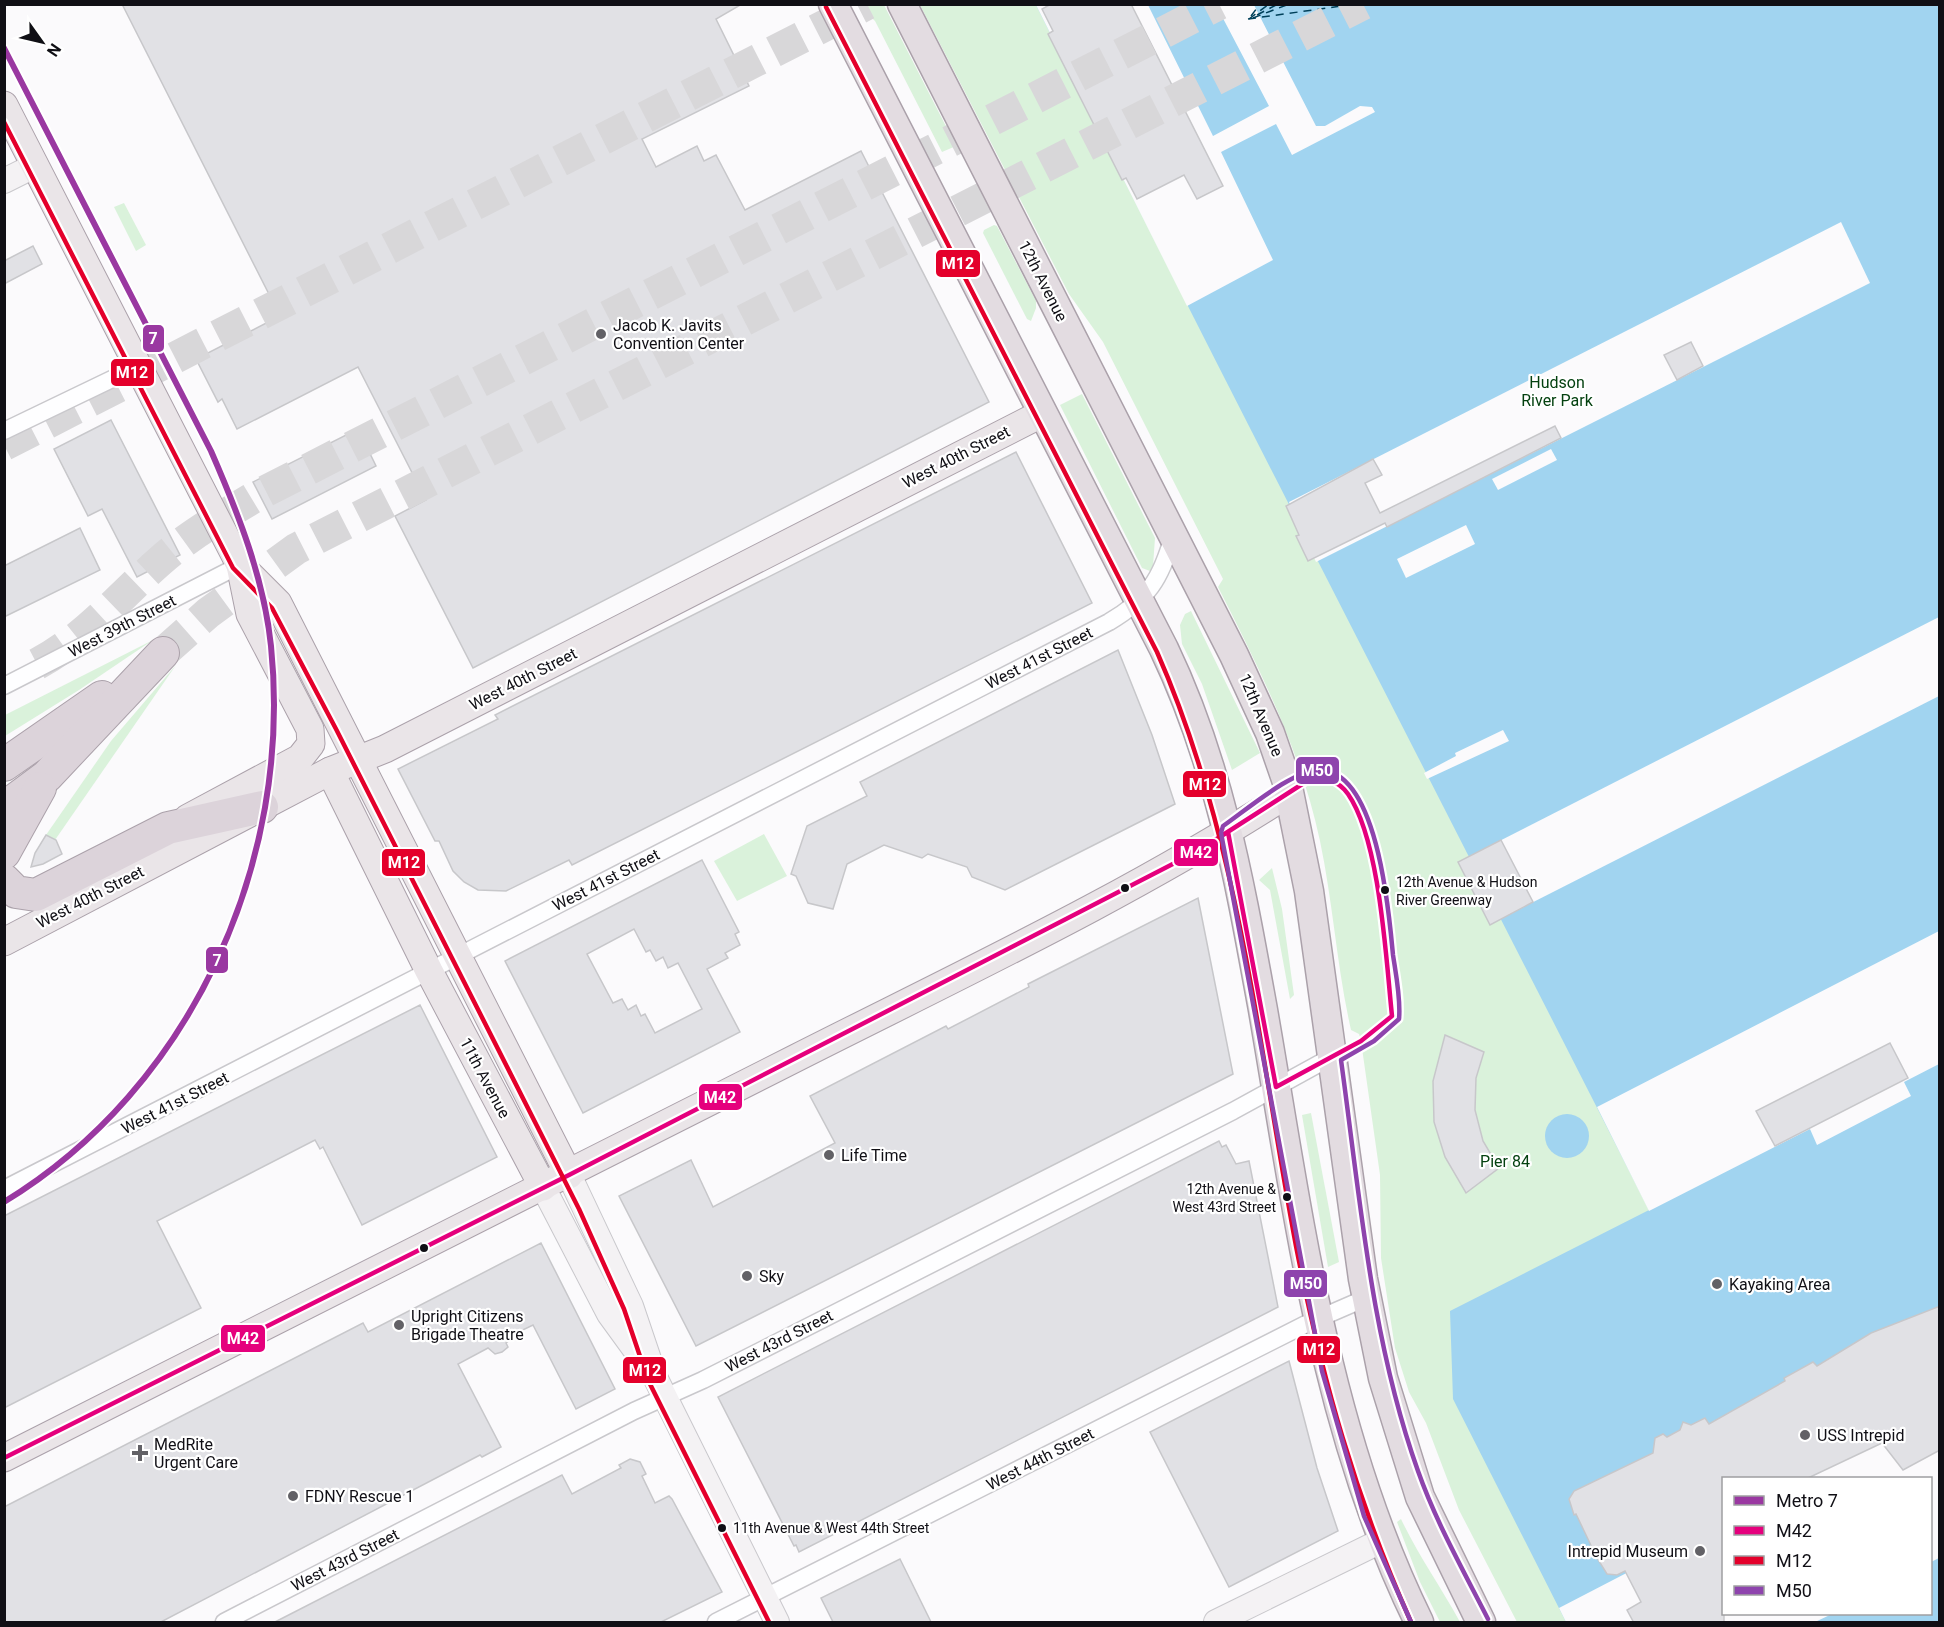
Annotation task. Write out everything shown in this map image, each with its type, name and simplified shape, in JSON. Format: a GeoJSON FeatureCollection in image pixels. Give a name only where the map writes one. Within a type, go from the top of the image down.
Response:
{"type":"FeatureCollection","features":[{"type":"Feature","properties":{"kind":"highway"},"geometry":{"type":"LineString","coordinates":[[833,4],[1138,600],[1189,705],[1218,788],[1244,902],[1276,1088],[1329,1369],[1345,1431],[1381,1541],[1419,1623]]}},
{"type":"Feature","properties":{"kind":"highway","name":"12th Avenue"},"geometry":{"type":"LineString","coordinates":[[902,4],[1248,683],[1279,757],[1289,793],[1309,891],[1366,1298],[1383,1378],[1408,1465],[1430,1520],[1481,1623]]}},
{"type":"Feature","properties":{"kind":"highway"},"geometry":{"type":"LineString","coordinates":[[4,765],[163,653],[46,776],[4,808]]}},
{"type":"Feature","properties":{"kind":"highway"},"geometry":{"type":"LineString","coordinates":[[4,853],[46,776]]}},
{"type":"Feature","properties":{"kind":"highway"},"geometry":{"type":"LineString","coordinates":[[4,880],[9,888],[25,895],[47,892],[168,828],[262,807]]}},
{"type":"Feature","properties":{"kind":"main road","name":"11th Avenue"},"geometry":{"type":"LineString","coordinates":[[4,105],[240,564],[250,614],[310,729],[309,750],[300,758],[168,828]]}},
{"type":"Feature","properties":{"kind":"main road"},"geometry":{"type":"LineString","coordinates":[[4,181],[36,165]]}},
{"type":"Feature","properties":{"kind":"main road","name":"West 40th Street"},"geometry":{"type":"LineString","coordinates":[[4,942],[330,771],[360,761],[1041,414]]}},
{"type":"Feature","properties":{"kind":"main road","name":"11th Avenue"},"geometry":{"type":"LineString","coordinates":[[240,564],[278,603],[360,761],[569,1175],[631,1306],[660,1387],[777,1623]]}},
{"type":"Feature","properties":{"kind":"main road","name":"11th Avenue"},"geometry":{"type":"LineString","coordinates":[[330,771],[429,971],[609,1314],[660,1387]]}},
{"type":"Feature","properties":{"kind":"main road"},"geometry":{"type":"LineString","coordinates":[[4,1458],[569,1175],[1032,937],[1228,832],[1289,793]]}},
{"type":"Feature","properties":{"kind":"main road"},"geometry":{"type":"LineString","coordinates":[[1216,1623],[1381,1541]]}},
{"type":"Feature","properties":{"kind":"street"},"geometry":{"type":"LineString","coordinates":[[4,431],[137,367]]}},
{"type":"Feature","properties":{"kind":"street","name":"West 41st Street"},"geometry":{"type":"LineString","coordinates":[[4,1189],[1108,622],[1138,600],[1160,577],[1173,536]]}},
{"type":"Feature","properties":{"kind":"street","name":"West 39th Street"},"geometry":{"type":"LineString","coordinates":[[4,686],[240,564]]}},
{"type":"Feature","properties":{"kind":"street","name":"West 43rd Street"},"geometry":{"type":"LineString","coordinates":[[224,1623],[393,1536],[660,1387],[1276,1088],[1333,1056]]}},
{"type":"Feature","properties":{"kind":"street","name":"West 44th Street"},"geometry":{"type":"LineString","coordinates":[[716,1623],[1319,1317],[1366,1298]]}},
{"type":"Feature","properties":{"kind":"green space"},"geometry":{"type":"Polygon","coordinates":[[[858,5],[884,5],[956,146],[942,152],[875,21],[858,5]]]}},
{"type":"Feature","properties":{"kind":"green space","name":"Hudson River Park"},"geometry":{"type":"Polygon","coordinates":[[[920,5],[1786,5],[1939,297],[1939,1622],[1517,1622],[1459,1510],[1426,1423],[1409,1392],[1395,1348],[1381,1258],[1380,1175],[1361,1041],[1359,1034],[1351,1030],[1320,841],[1302,775],[1263,679],[1218,587],[1223,579],[1103,342],[1069,294],[920,5]]]}},
{"type":"Feature","properties":{"kind":"green space"},"geometry":{"type":"Polygon","coordinates":[[[124,203],[146,245],[136,251],[114,207],[124,203]]]}},
{"type":"Feature","properties":{"kind":"green space"},"geometry":{"type":"Polygon","coordinates":[[[994,225],[997,226],[1036,301],[1031,321],[1027,319],[983,233],[984,230],[994,225]]]}},
{"type":"Feature","properties":{"kind":"green space"},"geometry":{"type":"Polygon","coordinates":[[[1082,394],[1155,538],[1153,566],[1150,571],[1142,568],[1060,405],[1082,394]]]}},
{"type":"Feature","properties":{"kind":"green space"},"geometry":{"type":"Polygon","coordinates":[[[1191,611],[1260,753],[1232,770],[1202,684],[1182,644],[1180,625],[1185,614],[1191,611]]]}},
{"type":"Feature","properties":{"kind":"green space"},"geometry":{"type":"Polygon","coordinates":[[[153,640],[79,690],[5,736],[5,715],[153,640]]]}},
{"type":"Feature","properties":{"kind":"green space"},"geometry":{"type":"Polygon","coordinates":[[[176,665],[55,840],[46,835],[111,741],[176,665]]]}},
{"type":"Feature","properties":{"kind":"green space"},"geometry":{"type":"Polygon","coordinates":[[[764,834],[787,876],[737,901],[714,861],[764,834]]]}},
{"type":"Feature","properties":{"kind":"green space"},"geometry":{"type":"Polygon","coordinates":[[[1272,868],[1282,909],[1294,995],[1290,999],[1270,890],[1259,880],[1272,868]]]}},
{"type":"Feature","properties":{"kind":"green space"},"geometry":{"type":"Polygon","coordinates":[[[1311,1113],[1339,1262],[1328,1267],[1302,1115],[1311,1113]]]}},
{"type":"Feature","properties":{"kind":"green space"},"geometry":{"type":"Polygon","coordinates":[[[1401,1519],[1460,1622],[1440,1622],[1420,1582],[1397,1522],[1401,1519]]]}},
{"type":"Feature","properties":{"kind":"water","name":"Hudson River Park"},"geometry":{"type":"Polygon","coordinates":[[[1036,5],[1939,5],[1939,1622],[1566,1622],[1453,1399],[1450,1311],[1649,1210],[1036,5]]]}},
{"type":"Feature","properties":{"kind":"water"},"geometry":{"type":"Polygon","coordinates":[[[1567,1114],[1582,1121],[1589,1136],[1582,1151],[1567,1158],[1552,1151],[1545,1136],[1552,1121],[1567,1114]]]}},
{"type":"Feature","properties":{"kind":"pier"},"geometry":{"type":"Polygon","coordinates":[[[1036,5],[1148,5],[1213,136],[1269,106],[1216,5],[1254,5],[1316,126],[1325,126],[1360,106],[1372,107],[1375,112],[1292,155],[1276,124],[1221,152],[1273,260],[1187,306],[1036,5]]]}},
{"type":"Feature","properties":{"kind":"pier"},"geometry":{"type":"Polygon","coordinates":[[[1841,222],[1870,283],[1316,562],[1289,502],[1841,222]]]}},
{"type":"Feature","properties":{"kind":"pier"},"geometry":{"type":"Polygon","coordinates":[[[1551,449],[1557,460],[1498,490],[1492,479],[1551,449]]]}},
{"type":"Feature","properties":{"kind":"pier"},"geometry":{"type":"Polygon","coordinates":[[[1466,525],[1475,544],[1406,578],[1397,559],[1466,525]]]}},
{"type":"Feature","properties":{"kind":"pier"},"geometry":{"type":"Polygon","coordinates":[[[1939,617],[1939,696],[1502,918],[1468,857],[1939,617]]]}},
{"type":"Feature","properties":{"kind":"pier"},"geometry":{"type":"Polygon","coordinates":[[[1503,730],[1509,741],[1427,779],[1424,773],[1456,756],[1455,753],[1503,730]]]}},
{"type":"Feature","properties":{"kind":"pier"},"geometry":{"type":"Polygon","coordinates":[[[1939,931],[1939,1064],[1904,1082],[1911,1096],[1817,1145],[1810,1129],[1649,1211],[1597,1107],[1939,931]]]}},
{"type":"Feature","properties":{"kind":"pier"},"geometry":{"type":"Polygon","coordinates":[[[1939,1412],[1939,1558],[1932,1562],[1932,1477],[1811,1477],[1939,1412]]]}},
{"type":"Feature","properties":{"kind":"pier","name":"Intrepid Museum"},"geometry":{"type":"Polygon","coordinates":[[[1722,1524],[1722,1615],[1830,1615],[1815,1622],[1566,1622],[1559,1608],[1722,1524]]]}},
{"type":"Feature","properties":{"kind":"building","name":"Jacob K. Javits Convention Center"},"geometry":{"type":"Polygon","coordinates":[[[122,4],[742,4],[716,19],[749,86],[642,139],[656,167],[697,146],[704,161],[716,155],[745,210],[861,151],[989,402],[473,668],[395,516],[426,500],[358,367],[237,429],[222,399],[218,402],[196,359],[280,316],[122,4]]]}},
{"type":"Feature","properties":{"kind":"building"},"geometry":{"type":"Polygon","coordinates":[[[1051,4],[1131,4],[1223,186],[1197,199],[1184,175],[1137,199],[1126,178],[1122,180],[1048,34],[1053,31],[1042,9],[1051,4]]]}},
{"type":"Feature","properties":{"kind":"building"},"geometry":{"type":"Polygon","coordinates":[[[33,246],[42,264],[4,284],[4,261],[33,246]]]}},
{"type":"Feature","properties":{"kind":"building"},"geometry":{"type":"Polygon","coordinates":[[[1691,342],[1703,366],[1677,380],[1664,355],[1691,342]]]}},
{"type":"Feature","properties":{"kind":"building"},"geometry":{"type":"Polygon","coordinates":[[[111,420],[180,555],[137,577],[102,509],[88,516],[54,449],[111,420]]]}},
{"type":"Feature","properties":{"kind":"building"},"geometry":{"type":"Polygon","coordinates":[[[1555,426],[1561,438],[1387,527],[1385,523],[1308,561],[1296,536],[1299,535],[1286,506],[1373,459],[1382,475],[1365,483],[1380,513],[1555,426]]]}},
{"type":"Feature","properties":{"kind":"building"},"geometry":{"type":"Polygon","coordinates":[[[358,429],[376,466],[272,519],[253,482],[358,429]]]}},
{"type":"Feature","properties":{"kind":"building"},"geometry":{"type":"Polygon","coordinates":[[[1016,452],[1092,603],[572,865],[569,860],[506,891],[478,890],[464,882],[453,871],[439,841],[435,841],[398,769],[498,719],[495,715],[1016,452]]]}},
{"type":"Feature","properties":{"kind":"building"},"geometry":{"type":"Polygon","coordinates":[[[80,528],[100,570],[4,617],[4,566],[80,528]]]}},
{"type":"Feature","properties":{"kind":"building"},"geometry":{"type":"Polygon","coordinates":[[[1118,650],[1152,735],[1175,804],[1005,890],[972,877],[967,867],[928,854],[922,858],[884,845],[847,864],[833,909],[808,903],[796,876],[791,874],[807,826],[867,796],[860,782],[1118,650]]]}},
{"type":"Feature","properties":{"kind":"building"},"geometry":{"type":"Polygon","coordinates":[[[46,835],[56,840],[62,854],[43,864],[31,867],[35,853],[46,835]]]}},
{"type":"Feature","properties":{"kind":"building"},"geometry":{"type":"Polygon","coordinates":[[[1501,840],[1533,902],[1490,925],[1458,862],[1501,840]]]}},
{"type":"Feature","properties":{"kind":"building"},"geometry":{"type":"Polygon","coordinates":[[[702,860],[739,932],[735,934],[740,945],[725,953],[728,958],[707,969],[740,1032],[583,1113],[505,961],[702,860]],[[634,929],[587,954],[613,1003],[622,999],[628,1010],[636,1005],[641,1016],[645,1014],[655,1033],[702,1009],[678,963],[668,968],[663,957],[656,961],[650,950],[646,952],[634,929]]]}},
{"type":"Feature","properties":{"kind":"building"},"geometry":{"type":"Polygon","coordinates":[[[1198,898],[1233,1074],[696,1346],[619,1196],[691,1160],[713,1207],[835,1143],[810,1096],[946,1026],[948,1029],[1029,987],[1028,984],[1198,898]]]}},
{"type":"Feature","properties":{"kind":"building"},"geometry":{"type":"Polygon","coordinates":[[[420,1005],[497,1157],[362,1225],[323,1147],[320,1149],[315,1140],[157,1221],[201,1308],[4,1408],[4,1216],[420,1005]]]}},
{"type":"Feature","properties":{"kind":"building"},"geometry":{"type":"Polygon","coordinates":[[[1445,1035],[1484,1052],[1476,1078],[1475,1110],[1483,1141],[1499,1168],[1466,1193],[1445,1157],[1434,1122],[1433,1081],[1445,1035]]]}},
{"type":"Feature","properties":{"kind":"building"},"geometry":{"type":"Polygon","coordinates":[[[1890,1043],[1908,1078],[1775,1146],[1756,1111],[1890,1043]]]}},
{"type":"Feature","properties":{"kind":"building"},"geometry":{"type":"Polygon","coordinates":[[[1219,1141],[1222,1147],[1226,1145],[1236,1164],[1249,1161],[1278,1307],[799,1552],[718,1397],[1219,1141]]]}},
{"type":"Feature","properties":{"kind":"building"},"geometry":{"type":"Polygon","coordinates":[[[541,1243],[615,1389],[576,1409],[533,1325],[508,1337],[510,1340],[506,1343],[508,1347],[502,1352],[495,1354],[488,1348],[458,1364],[501,1447],[482,1457],[480,1455],[159,1623],[4,1623],[4,1507],[363,1323],[368,1332],[541,1243]]]}},
{"type":"Feature","properties":{"kind":"building","name":"USS Intrepid"},"geometry":{"type":"Polygon","coordinates":[[[1940,1306],[1940,1450],[1903,1470],[1882,1443],[1810,1477],[1722,1477],[1722,1615],[1724,1615],[1724,1623],[1634,1623],[1627,1610],[1641,1602],[1625,1571],[1617,1575],[1607,1574],[1597,1558],[1576,1514],[1574,1515],[1569,1499],[1574,1491],[1653,1453],[1655,1438],[1663,1434],[1667,1437],[1680,1430],[1683,1422],[1691,1425],[1705,1418],[1709,1424],[1785,1381],[1784,1378],[1813,1362],[1817,1366],[1871,1333],[1940,1306]]]}},
{"type":"Feature","properties":{"kind":"building"},"geometry":{"type":"Polygon","coordinates":[[[1289,1361],[1317,1468],[1338,1531],[1229,1587],[1150,1432],[1289,1361]]]}},
{"type":"Feature","properties":{"kind":"building"},"geometry":{"type":"Polygon","coordinates":[[[630,1459],[640,1462],[646,1474],[642,1476],[655,1503],[669,1496],[672,1499],[722,1592],[659,1623],[273,1623],[562,1475],[572,1494],[621,1468],[619,1465],[630,1459]]]}},
{"type":"Feature","properties":{"kind":"building"},"geometry":{"type":"Polygon","coordinates":[[[900,1559],[931,1622],[833,1622],[821,1598],[900,1559]]]}},
{"type":"Feature","properties":{"kind":"ferry route"},"geometry":{"type":"LineString","coordinates":[[1251,16],[1260,4]]}},
{"type":"Feature","properties":{"kind":"ferry route"},"geometry":{"type":"LineString","coordinates":[[1249,19],[1269,4]]}},
{"type":"Feature","properties":{"kind":"ferry route"},"geometry":{"type":"LineString","coordinates":[[1257,15],[1278,4]]}},
{"type":"Feature","properties":{"kind":"ferry route"},"geometry":{"type":"LineString","coordinates":[[1253,18],[1289,4]]}},
{"type":"Feature","properties":{"kind":"ferry route"},"geometry":{"type":"LineString","coordinates":[[1248,19],[1356,4]]}},
{"type":"Feature","properties":{"kind":"tunnel"},"geometry":{"type":"LineString","coordinates":[[4,445],[867,4]]}},
{"type":"Feature","properties":{"kind":"tunnel"},"geometry":{"type":"LineString","coordinates":[[37,664],[55,654],[87,629],[160,561],[183,543],[256,496],[1219,4]]}},
{"type":"Feature","properties":{"kind":"tunnel"},"geometry":{"type":"LineString","coordinates":[[163,653],[208,613],[296,549],[1363,4]]}},
{"type":"Feature","properties":{"kind":"metro line","name":"7"},"geometry":{"type":"LineString","coordinates":[[4,48],[211,451],[231,498],[256,571],[268,621],[274,727],[265,808],[246,886],[216,962],[177,1033],[128,1097],[70,1154],[4,1202]]}},
{"type":"Feature","properties":{"kind":"transit line","name":"M12"},"geometry":{"type":"LineString","coordinates":[[826,7],[1157,652],[1185,723],[1208,796],[1243,944],[1296,1246],[1317,1344],[1357,1484],[1373,1530],[1411,1622]]}},
{"type":"Feature","properties":{"kind":"transit line","name":"M12"},"geometry":{"type":"LineString","coordinates":[[4,122],[233,568],[272,608],[336,729],[579,1209],[624,1309],[648,1380],[769,1622]]}},
{"type":"Feature","properties":{"kind":"transit line","name":"M50"},"geometry":{"type":"LineString","coordinates":[[1411,1622],[1364,1516],[1322,1371],[1221,833],[1223,826],[1257,801],[1284,783],[1310,771],[1321,770],[1340,777],[1356,794],[1368,819],[1377,848],[1388,909],[1399,995],[1399,1019],[1374,1041],[1341,1060],[1361,1215],[1378,1319],[1402,1421],[1418,1471],[1441,1527],[1488,1619]]}},
{"type":"Feature","properties":{"kind":"transit line","name":"M42"},"geometry":{"type":"LineString","coordinates":[[4,1458],[569,1175],[1198,851],[1307,781],[1324,779],[1340,785],[1348,794],[1359,814],[1368,840],[1380,901],[1392,1016],[1361,1041],[1276,1087],[1228,832]]}},
{"type":"Feature","properties":{"kind":"place","name":"Jacob K. Javits Convention Center"},"geometry":{"type":"Point","coordinates":[601,334]}},
{"type":"Feature","properties":{"kind":"place","name":"12th Avenue & Hudson River Greenway"},"geometry":{"type":"Point","coordinates":[1385,890]}},
{"type":"Feature","properties":{"kind":"place","name":"Life Time"},"geometry":{"type":"Point","coordinates":[829,1155]}},
{"type":"Feature","properties":{"kind":"place","name":"12th Avenue & West 43rd Street"},"geometry":{"type":"Point","coordinates":[1287,1197]}},
{"type":"Feature","properties":{"kind":"place","name":"Sky"},"geometry":{"type":"Point","coordinates":[747,1276]}},
{"type":"Feature","properties":{"kind":"place","name":"Kayaking Area"},"geometry":{"type":"Point","coordinates":[1717,1284]}},
{"type":"Feature","properties":{"kind":"place","name":"Upright Citizens Brigade Theatre"},"geometry":{"type":"Point","coordinates":[399,1325]}},
{"type":"Feature","properties":{"kind":"place","name":"USS Intrepid"},"geometry":{"type":"Point","coordinates":[1805,1435]}},
{"type":"Feature","properties":{"kind":"place","name":"MedRite Urgent Care"},"geometry":{"type":"Point","coordinates":[140,1453]}},
{"type":"Feature","properties":{"kind":"place","name":"FDNY Rescue 1"},"geometry":{"type":"Point","coordinates":[293,1496]}},
{"type":"Feature","properties":{"kind":"place","name":"11th Avenue & West 44th Street"},"geometry":{"type":"Point","coordinates":[722,1528]}},
{"type":"Feature","properties":{"kind":"place","name":"Intrepid Museum"},"geometry":{"type":"Point","coordinates":[1700,1551]}},
{"type":"Feature","properties":{"kind":"park label","name":"Pier 84"},"geometry":{"type":"Point","coordinates":[1505,1161]}}]}
